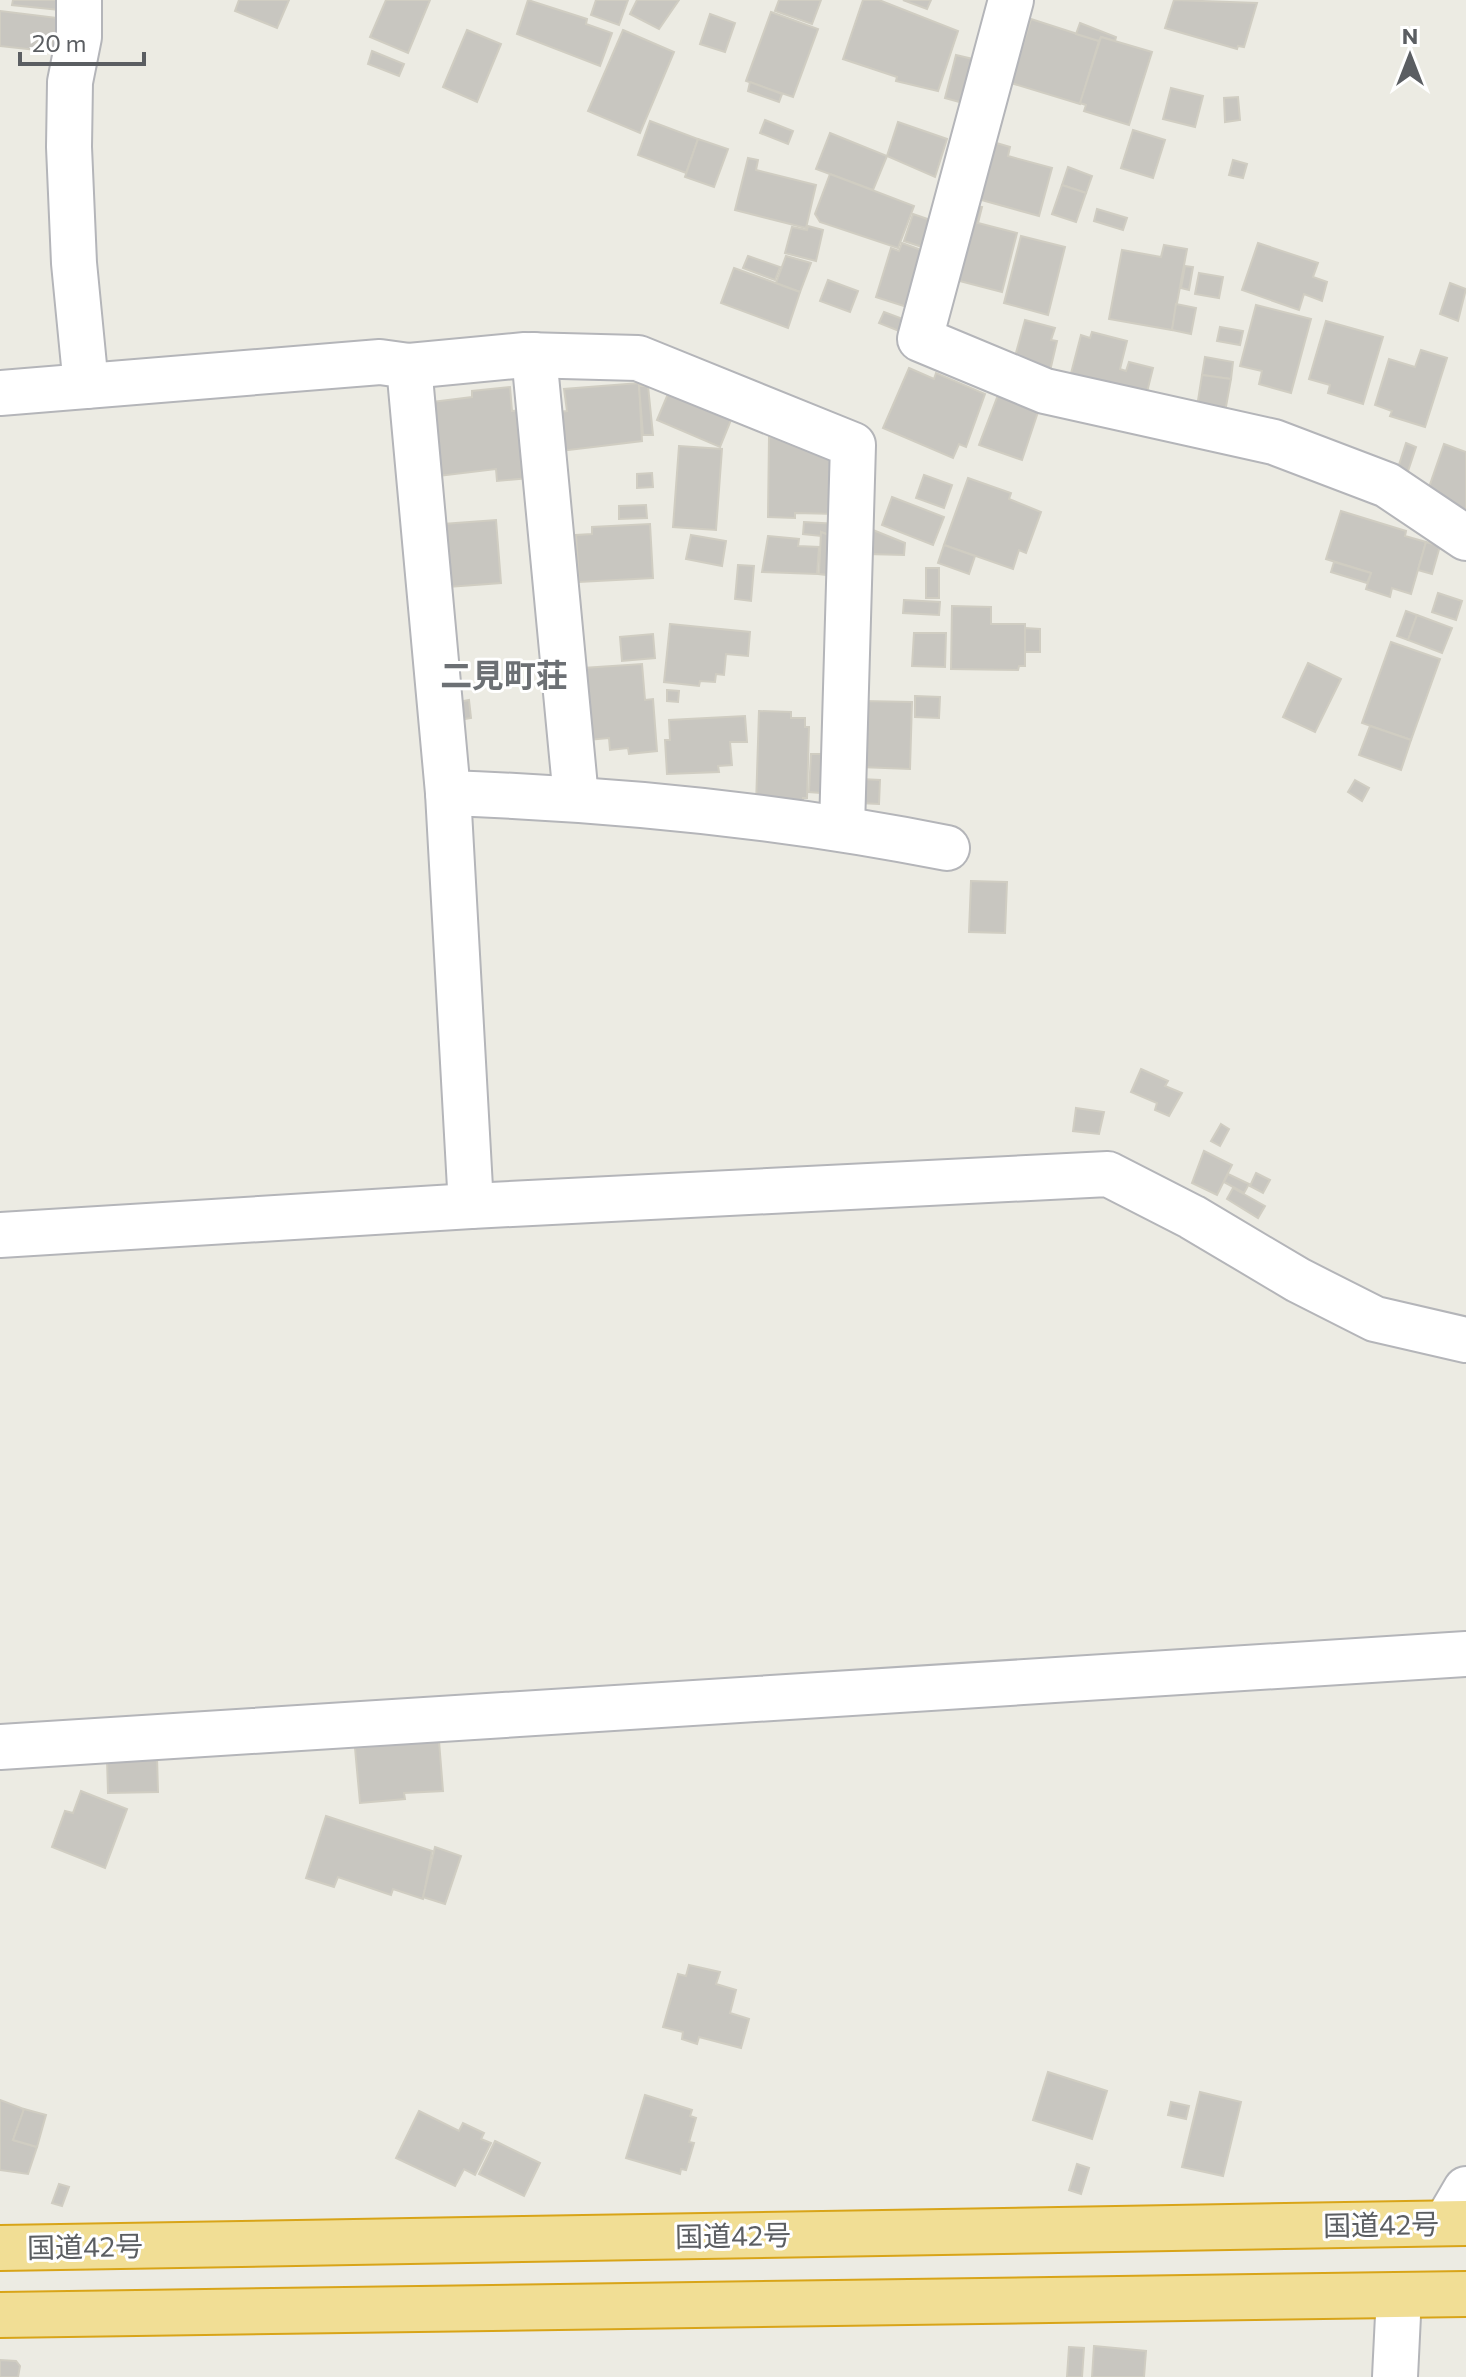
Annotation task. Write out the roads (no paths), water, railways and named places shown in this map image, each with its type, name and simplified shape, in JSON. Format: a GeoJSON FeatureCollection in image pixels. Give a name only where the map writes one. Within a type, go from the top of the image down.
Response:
{"type":"FeatureCollection","features":[{"type":"Feature","properties":{"kind":"highway","name":"国道42号"},"geometry":{"type":"LineString","coordinates":[[0,2248],[1459,2212]]}},
{"type":"Feature","properties":{"kind":"highway"},"geometry":{"type":"LineString","coordinates":[[0,2315],[1466,2294]]}},
{"type":"Feature","properties":{"kind":"street"},"geometry":{"type":"LineString","coordinates":[[79,0],[79,37],[70,82],[69,147],[74,263],[86,386]]}},
{"type":"Feature","properties":{"kind":"street"},"geometry":{"type":"LineString","coordinates":[[1011,0],[920,339],[1045,391],[1274,442],[1387,485],[1466,538]]}},
{"type":"Feature","properties":{"kind":"street"},"geometry":{"type":"LineString","coordinates":[[0,393],[380,362],[409,366],[534,355],[638,358],[853,445],[842,827]]}},
{"type":"Feature","properties":{"kind":"street"},"geometry":{"type":"LineString","coordinates":[[534,355],[576,798]]}},
{"type":"Feature","properties":{"kind":"street"},"geometry":{"type":"LineString","coordinates":[[409,366],[448,793],[471,1206]]}},
{"type":"Feature","properties":{"kind":"street"},"geometry":{"type":"LineString","coordinates":[[448,793],[576,798],[709,810],[842,827],[947,848]]}},
{"type":"Feature","properties":{"kind":"street"},"geometry":{"type":"LineString","coordinates":[[0,1235],[471,1206],[1108,1174],[1192,1217],[1298,1280],[1375,1319],[1466,1340]]}},
{"type":"Feature","properties":{"kind":"street"},"geometry":{"type":"LineString","coordinates":[[0,1747],[1466,1654]]}},
{"type":"Feature","properties":{"kind":"street"},"geometry":{"type":"LineString","coordinates":[[1395,2377],[1399,2295]]}},
{"type":"Feature","properties":{"kind":"district","name":"二見町荘"},"geometry":{"type":"Point","coordinates":[504,674]}}]}
